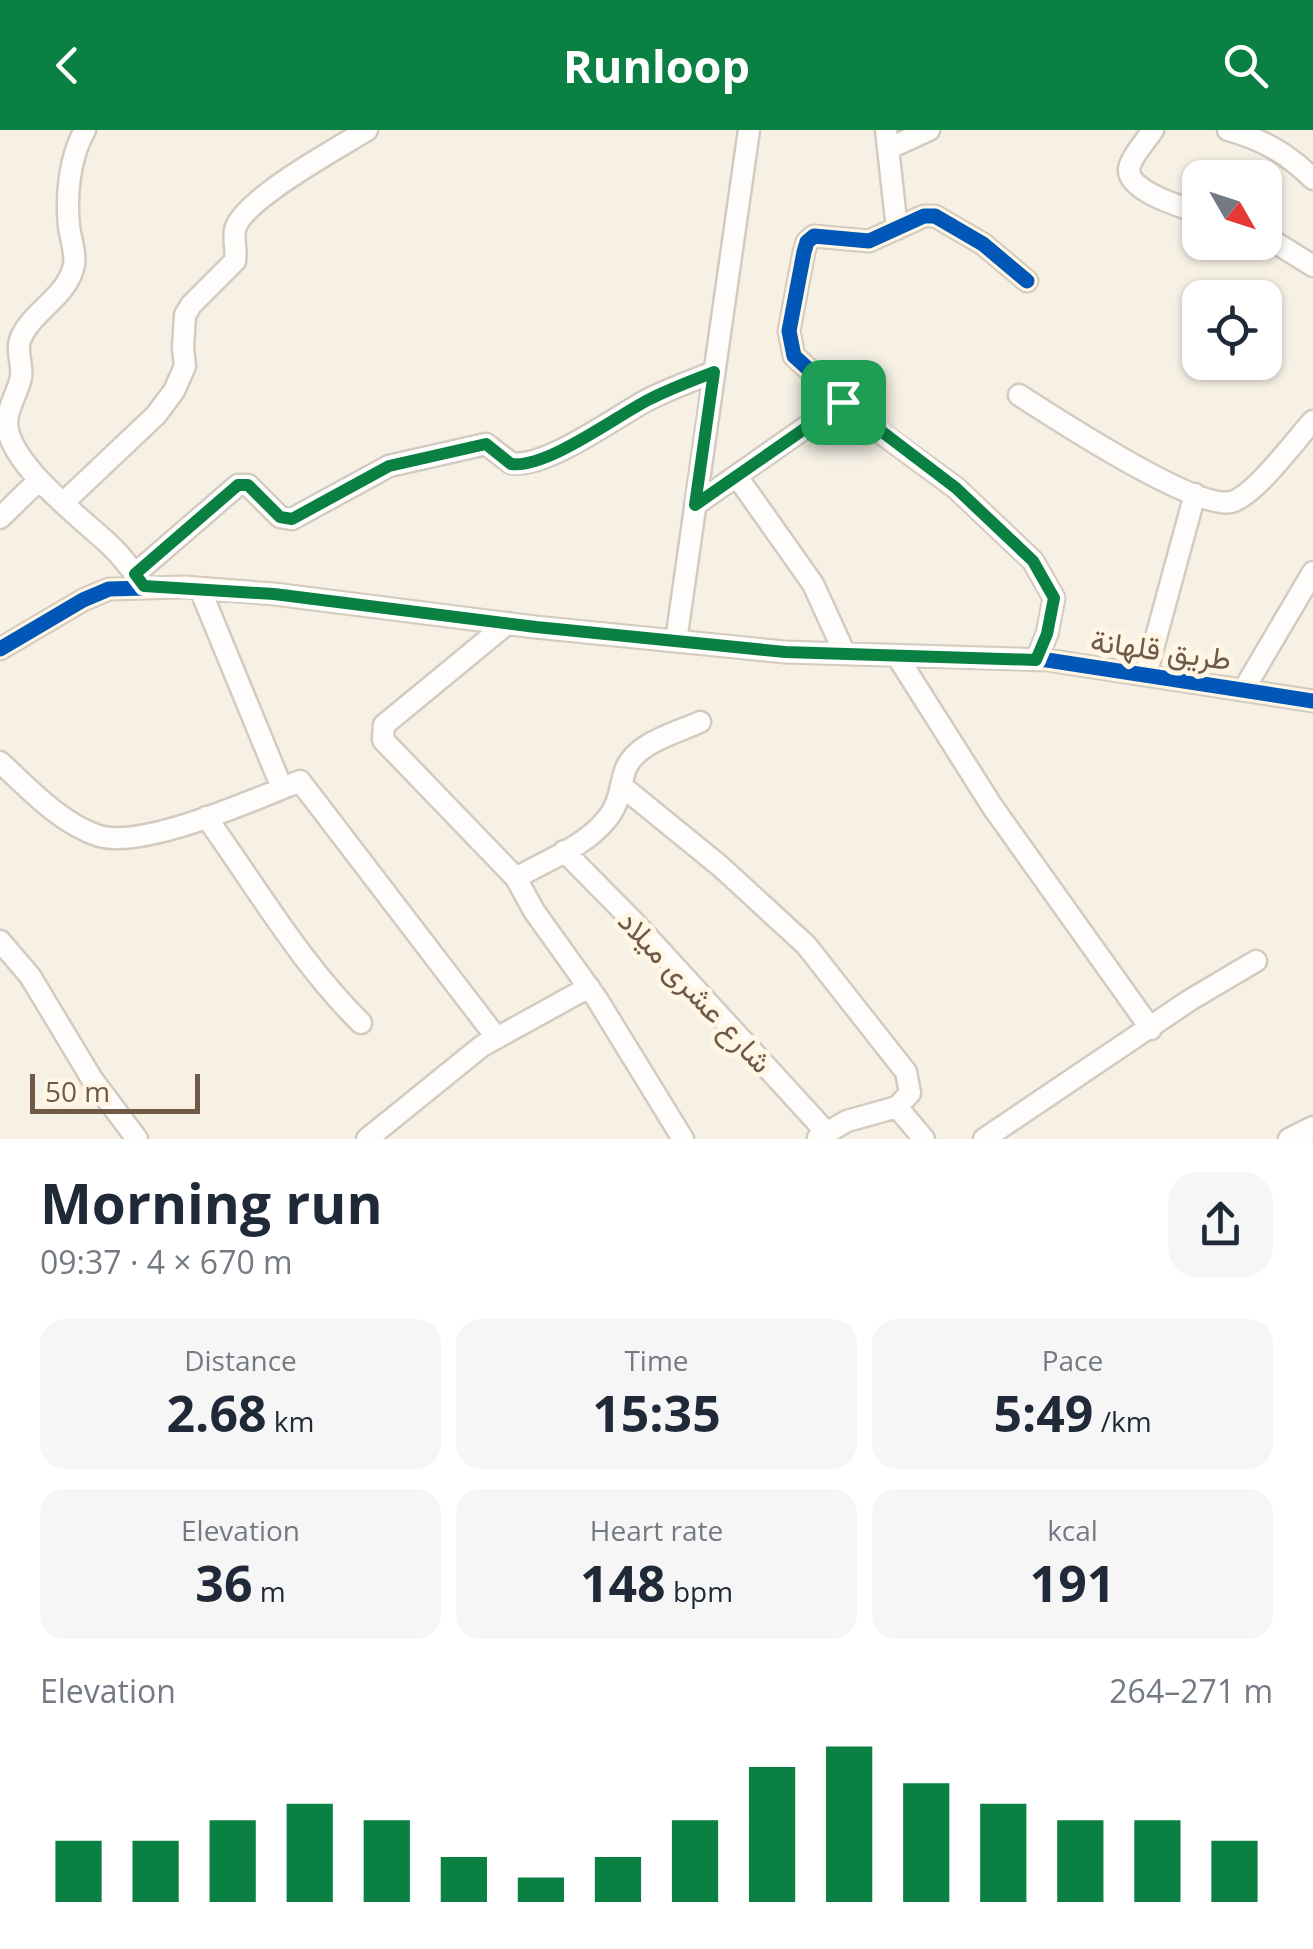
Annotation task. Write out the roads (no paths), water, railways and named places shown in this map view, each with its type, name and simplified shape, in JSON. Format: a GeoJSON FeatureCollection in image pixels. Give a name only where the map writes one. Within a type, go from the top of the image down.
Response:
{"type":"FeatureCollection","features":[{"type":"Feature","properties":{"kind":"street"},"geometry":{"type":"LineString","coordinates":[[84,130],[76,146],[68,203],[72,269],[62,289],[21,338],[21,379],[7,422],[12,439],[38,480],[116,551],[140,580],[238,485],[248,485],[280,517],[292,519],[406,460],[486,444],[511,464],[532,462],[594,433],[645,402],[714,372]]}},
{"type":"Feature","properties":{"kind":"street"},"geometry":{"type":"LineString","coordinates":[[63,503],[156,415],[182,378],[185,315],[190,305],[235,262],[235,230],[247,210],[276,186],[367,130]]}},
{"type":"Feature","properties":{"kind":"street"},"geometry":{"type":"LineString","coordinates":[[676,641],[749,130]]}},
{"type":"Feature","properties":{"kind":"street"},"geometry":{"type":"LineString","coordinates":[[897,229],[888,139],[928,130]]}},
{"type":"Feature","properties":{"kind":"street"},"geometry":{"type":"LineString","coordinates":[[1153,130],[1128,172],[1145,190],[1182,205]]}},
{"type":"Feature","properties":{"kind":"street"},"geometry":{"type":"LineString","coordinates":[[1228,130],[1256,137],[1313,178]]}},
{"type":"Feature","properties":{"kind":"street"},"geometry":{"type":"LineString","coordinates":[[1028,281],[982,244],[939,217],[924,216],[869,242],[818,236],[807,242],[791,316],[790,344],[798,361],[843,402],[956,488],[1033,561],[1054,598],[1047,634],[1036,660]]}},
{"type":"Feature","properties":{"kind":"street"},"geometry":{"type":"LineString","coordinates":[[1282,247],[1313,266]]}},
{"type":"Feature","properties":{"kind":"street"},"geometry":{"type":"LineString","coordinates":[[1019,395],[1099,446],[1216,502],[1232,502],[1248,492],[1313,421]]}},
{"type":"Feature","properties":{"kind":"street"},"geometry":{"type":"LineString","coordinates":[[695,505],[843,402]]}},
{"type":"Feature","properties":{"kind":"street"},"geometry":{"type":"LineString","coordinates":[[738,478],[813,584],[845,654]]}},
{"type":"Feature","properties":{"kind":"street"},"geometry":{"type":"LineString","coordinates":[[0,518],[38,480]]}},
{"type":"Feature","properties":{"kind":"street"},"geometry":{"type":"LineString","coordinates":[[1146,674],[1195,494]]}},
{"type":"Feature","properties":{"kind":"street"},"geometry":{"type":"LineString","coordinates":[[1244,689],[1313,572]]}},
{"type":"Feature","properties":{"kind":"street","name":"طريق قلهانة"},"geometry":{"type":"LineString","coordinates":[[0,649],[82,600],[140,580],[676,641],[845,654],[1036,660],[1313,701]]}},
{"type":"Feature","properties":{"kind":"street"},"geometry":{"type":"LineString","coordinates":[[200,589],[282,788]]}},
{"type":"Feature","properties":{"kind":"street"},"geometry":{"type":"LineString","coordinates":[[508,624],[384,725],[382,734],[386,744],[516,878],[534,911],[589,987],[682,1139]]}},
{"type":"Feature","properties":{"kind":"street"},"geometry":{"type":"LineString","coordinates":[[897,656],[992,806],[1151,1029]]}},
{"type":"Feature","properties":{"kind":"street"},"geometry":{"type":"LineString","coordinates":[[516,878],[604,823],[616,808],[626,766],[637,752],[700,722]]}},
{"type":"Feature","properties":{"kind":"street"},"geometry":{"type":"LineString","coordinates":[[0,762],[52,808],[100,836],[126,838],[206,817],[300,781],[467,995],[496,1038]]}},
{"type":"Feature","properties":{"kind":"street"},"geometry":{"type":"LineString","coordinates":[[623,787],[708,854],[806,945],[906,1072],[910,1092],[897,1107],[848,1121],[822,1136]]}},
{"type":"Feature","properties":{"kind":"street"},"geometry":{"type":"LineString","coordinates":[[206,817],[296,945],[361,1023]]}},
{"type":"Feature","properties":{"kind":"street","name":"شارع عشرى ميلاد"},"geometry":{"type":"LineString","coordinates":[[564,851],[634,922],[822,1136]]}},
{"type":"Feature","properties":{"kind":"street"},"geometry":{"type":"LineString","coordinates":[[0,941],[30,976],[82,1064],[137,1139]]}},
{"type":"Feature","properties":{"kind":"street"},"geometry":{"type":"LineString","coordinates":[[984,1139],[1256,960]]}},
{"type":"Feature","properties":{"kind":"street"},"geometry":{"type":"LineString","coordinates":[[367,1139],[496,1038],[589,987]]}},
{"type":"Feature","properties":{"kind":"street"},"geometry":{"type":"LineString","coordinates":[[897,1107],[924,1139]]}},
{"type":"Feature","properties":{"kind":"street"},"geometry":{"type":"LineString","coordinates":[[1289,1139],[1313,1127]]}}]}
